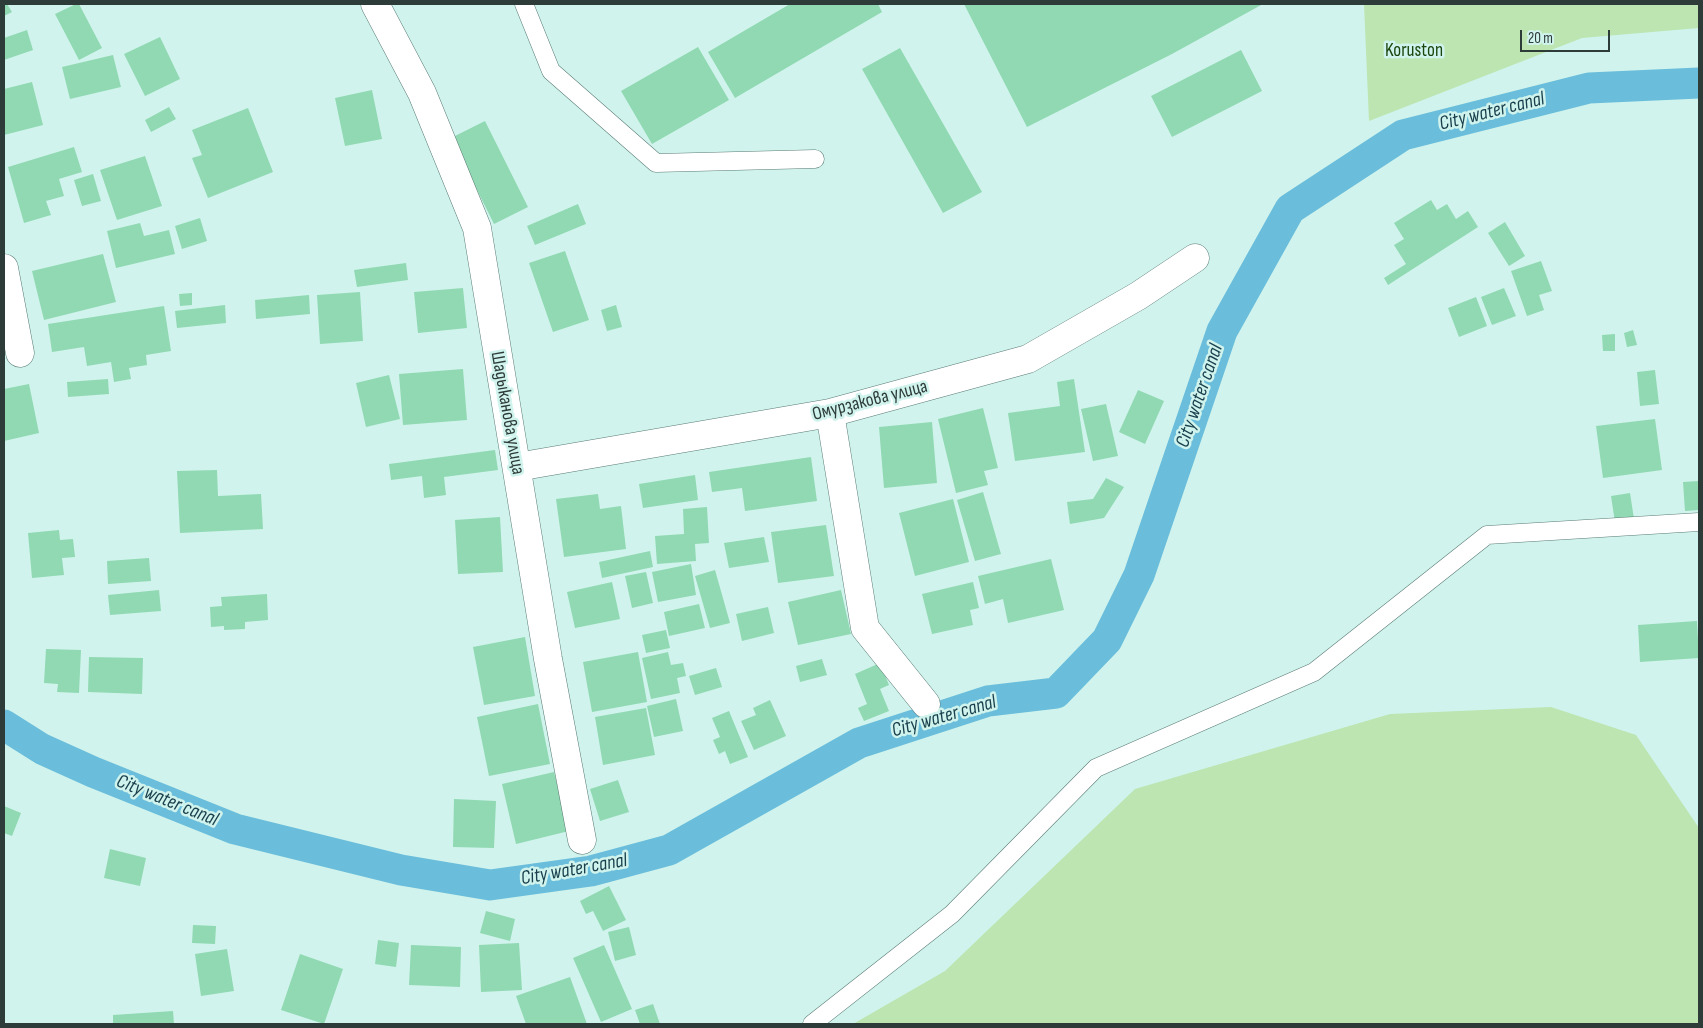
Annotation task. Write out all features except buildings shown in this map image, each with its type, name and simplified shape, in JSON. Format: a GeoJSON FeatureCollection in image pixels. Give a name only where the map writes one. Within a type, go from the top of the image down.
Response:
{"type":"FeatureCollection","features":[{"type":"Feature","properties":{"kind":"street","name":"Шадыканова улица"},"geometry":{"type":"LineString","coordinates":[[375,4],[422,93],[477,228],[502,389],[517,467],[548,659],[582,840]]}},
{"type":"Feature","properties":{"kind":"street","name":"Омурзакова улица"},"geometry":{"type":"LineString","coordinates":[[517,467],[830,413],[1028,359],[1138,296],[1195,258]]}},
{"type":"Feature","properties":{"kind":"street"},"geometry":{"type":"LineString","coordinates":[[4,268],[20,353]]}},
{"type":"Feature","properties":{"kind":"street"},"geometry":{"type":"LineString","coordinates":[[830,413],[865,628],[926,704]]}},
{"type":"Feature","properties":{"kind":"lane"},"geometry":{"type":"LineString","coordinates":[[524,4],[551,71],[656,163],[815,159]]}},
{"type":"Feature","properties":{"kind":"lane"},"geometry":{"type":"LineString","coordinates":[[812,1024],[952,914],[1096,768],[1314,672],[1488,536],[1699,522]]}},
{"type":"Feature","properties":{"kind":"green space","name":"Koruston"},"geometry":{"type":"Polygon","coordinates":[[[1364,4],[1699,4],[1699,28],[1582,38],[1369,121],[1364,4]]]}},
{"type":"Feature","properties":{"kind":"green space"},"geometry":{"type":"Polygon","coordinates":[[[1551,707],[1636,735],[1699,828],[1699,1024],[853,1024],[945,971],[1135,789],[1390,714],[1551,707]]]}},
{"type":"Feature","properties":{"kind":"waterway","name":"City water canal"},"geometry":{"type":"LineString","coordinates":[[4,725],[42,749],[93,772],[235,829],[401,870],[490,885],[591,871],[669,850],[859,743],[988,701],[1056,693],[1107,640],[1139,575],[1222,331],[1290,209],[1403,135],[1589,88],[1699,83]]}}]}
